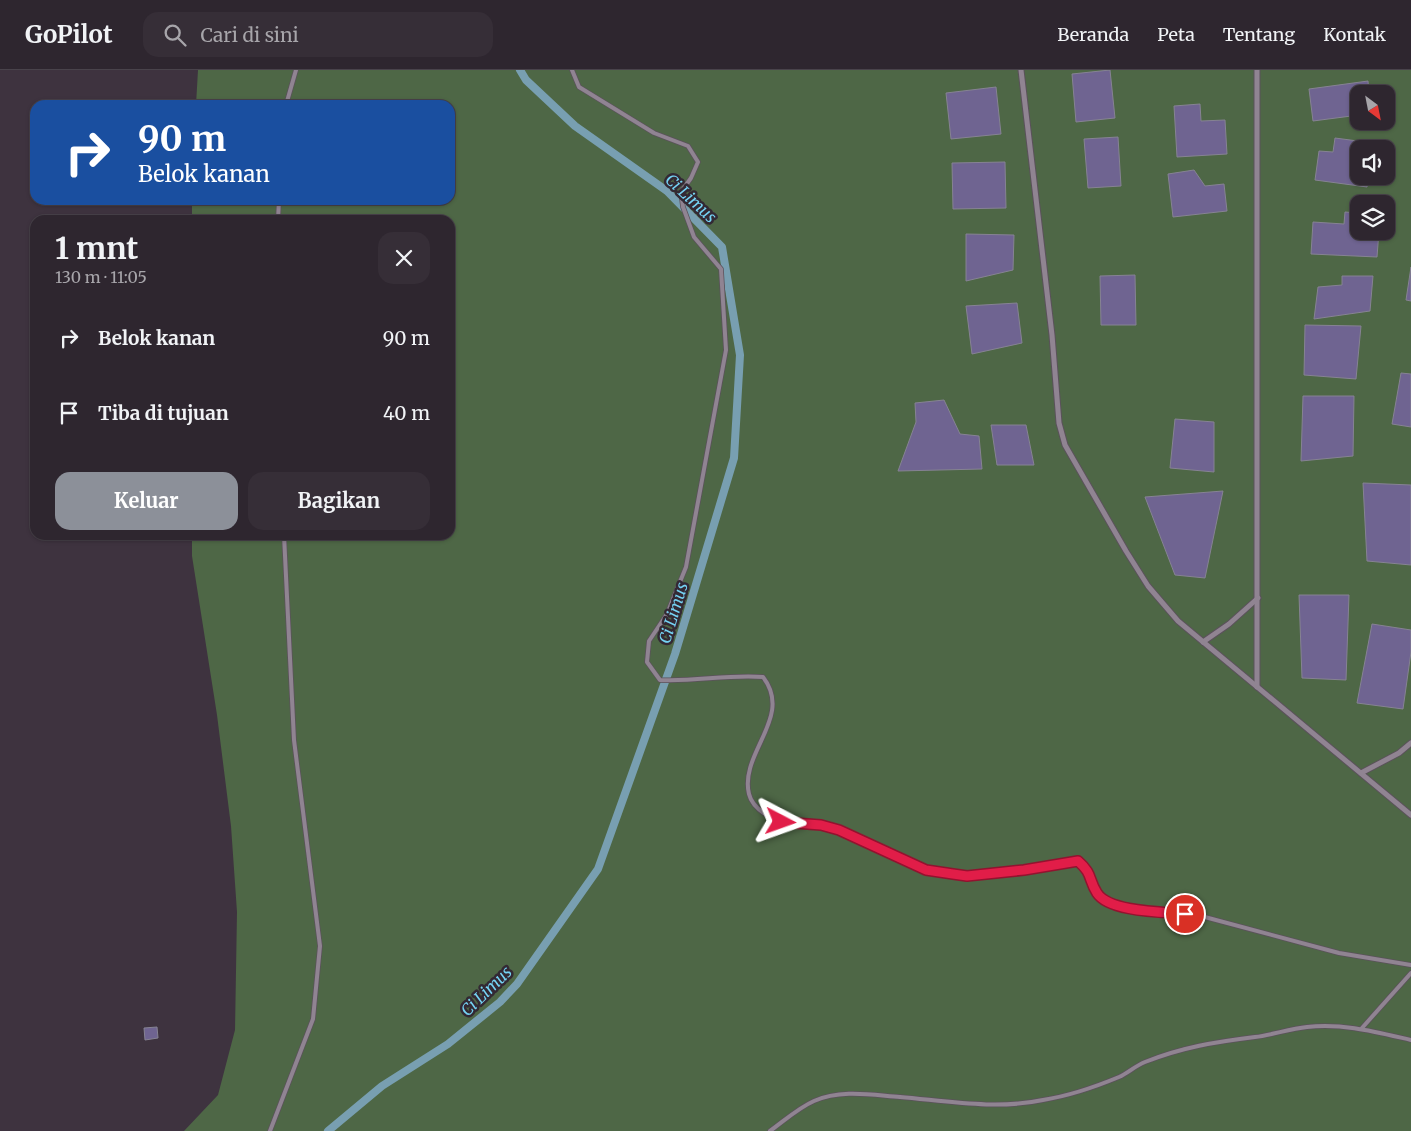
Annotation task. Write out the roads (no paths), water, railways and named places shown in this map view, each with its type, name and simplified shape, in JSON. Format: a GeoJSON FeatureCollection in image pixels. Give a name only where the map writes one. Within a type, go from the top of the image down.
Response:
{"type":"FeatureCollection","features":[{"type":"Feature","properties":{"kind":"street"},"geometry":{"type":"LineString","coordinates":[[1021,70],[1052,335],[1060,423],[1065,446],[1148,586],[1178,621],[1411,816]]}},
{"type":"Feature","properties":{"kind":"street"},"geometry":{"type":"LineString","coordinates":[[1257,70],[1258,687]]}},
{"type":"Feature","properties":{"kind":"street"},"geometry":{"type":"LineString","coordinates":[[1203,642],[1229,624],[1258,598]]}},
{"type":"Feature","properties":{"kind":"street"},"geometry":{"type":"LineString","coordinates":[[1360,773],[1399,753],[1411,743]]}},
{"type":"Feature","properties":{"kind":"lane"},"geometry":{"type":"LineString","coordinates":[[287,100],[296,70]]}},
{"type":"Feature","properties":{"kind":"lane"},"geometry":{"type":"LineString","coordinates":[[572,70],[579,87],[654,133],[688,146],[698,162],[691,178],[681,192],[683,206],[694,237],[721,270],[726,350],[686,566],[667,614],[649,641],[647,662],[660,680],[684,681],[746,676],[763,678],[772,688],[774,708],[746,779],[749,796],[762,812],[781,822],[821,825],[839,830],[926,870],[967,876],[1024,870],[1078,861],[1088,870],[1097,894],[1113,905],[1201,916],[1339,953],[1411,965]]}},
{"type":"Feature","properties":{"kind":"lane"},"geometry":{"type":"LineString","coordinates":[[270,1131],[313,1019],[320,946],[294,740],[284,540]]}},
{"type":"Feature","properties":{"kind":"lane"},"geometry":{"type":"LineString","coordinates":[[1362,1028],[1411,973]]}},
{"type":"Feature","properties":{"kind":"lane"},"geometry":{"type":"LineString","coordinates":[[770,1131],[801,1108],[815,1101],[833,1096],[860,1094],[1008,1105],[1043,1100],[1079,1091],[1119,1077],[1143,1062],[1184,1048],[1314,1026],[1362,1028],[1411,1040]]}},
{"type":"Feature","properties":{"kind":"waterway","name":"Ci Limus"},"geometry":{"type":"LineString","coordinates":[[328,1131],[382,1086],[448,1044],[500,1002],[517,984],[598,869],[675,654],[734,458],[740,355],[722,247],[667,191],[575,126],[526,80],[520,70]]}}]}
